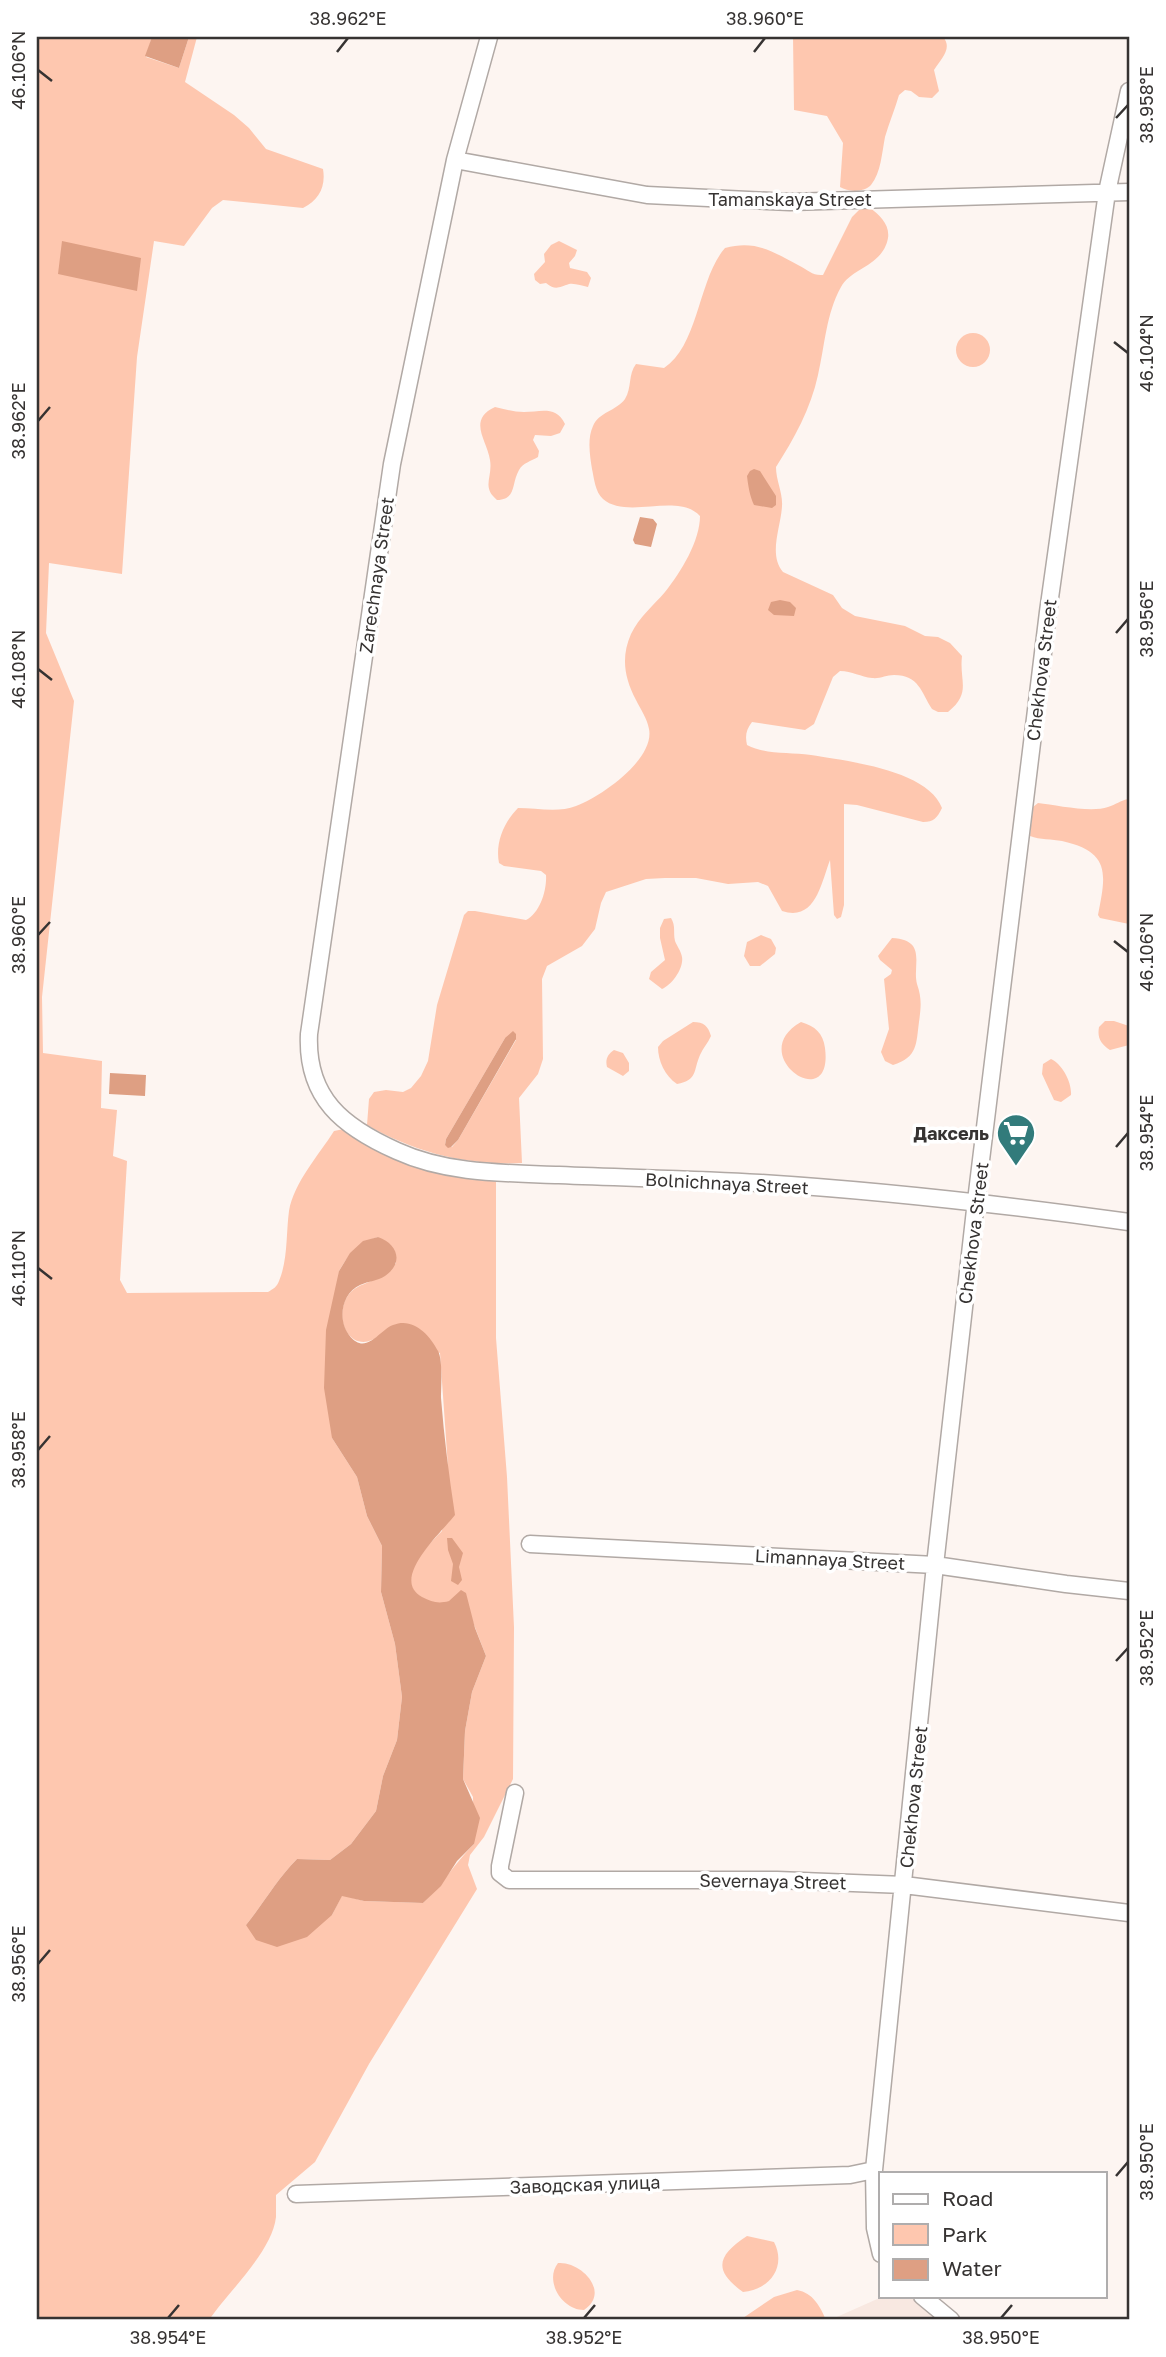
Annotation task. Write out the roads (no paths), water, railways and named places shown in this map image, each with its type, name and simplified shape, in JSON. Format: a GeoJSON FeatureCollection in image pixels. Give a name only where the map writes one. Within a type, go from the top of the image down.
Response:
{"type":"FeatureCollection","features":[{"type":"Feature","properties":{"kind":"street","name":"Zarechnaya Street"},"geometry":{"type":"LineString","coordinates":[[335,1115],[317,1083],[309,1059],[309,1034],[392,464],[455,160],[489,37]]}},
{"type":"Feature","properties":{"kind":"street","name":"Chekhova Street"},"geometry":{"type":"LineString","coordinates":[[879,2245],[875,2228],[874,2170],[935,1565],[976,1201],[1048,612],[1107,192],[1129,92]]}},
{"type":"Feature","properties":{"kind":"street","name":"Tamanskaya Street"},"geometry":{"type":"LineString","coordinates":[[455,160],[647,195],[697,199],[790,202],[1129,192]]}},
{"type":"Feature","properties":{"kind":"street","name":"Bolnichnaya Street"},"geometry":{"type":"LineString","coordinates":[[335,1115],[397,1151],[434,1164],[458,1168],[501,1173],[760,1183],[976,1201],[1129,1222]]}},
{"type":"Feature","properties":{"kind":"street","name":"Limannaya Street"},"geometry":{"type":"LineString","coordinates":[[530,1544],[935,1565],[1129,1591]]}},
{"type":"Feature","properties":{"kind":"street","name":"Severnaya Street"},"geometry":{"type":"LineString","coordinates":[[515,1793],[500,1866],[500,1873],[509,1880],[776,1880],[904,1885],[1129,1913]]}},
{"type":"Feature","properties":{"kind":"street","name":"Заводская улица"},"geometry":{"type":"LineString","coordinates":[[296,2194],[850,2175],[874,2170]]}},
{"type":"Feature","properties":{"kind":"street"},"geometry":{"type":"LineString","coordinates":[[924,2298],[951,2320]]}},
{"type":"Feature","properties":{"kind":"water"},"geometry":{"type":"Polygon","coordinates":[[[152,37],[189,37],[179,68],[145,56],[152,37]]]}},
{"type":"Feature","properties":{"kind":"water"},"geometry":{"type":"Polygon","coordinates":[[[62,241],[141,258],[137,291],[58,274],[62,241]]]}},
{"type":"Feature","properties":{"kind":"water"},"geometry":{"type":"Polygon","coordinates":[[[754,469],[760,471],[776,496],[776,505],[772,508],[754,505],[747,476],[754,469]]]}},
{"type":"Feature","properties":{"kind":"water"},"geometry":{"type":"Polygon","coordinates":[[[640,517],[653,519],[657,524],[651,547],[635,544],[633,540],[640,517]]]}},
{"type":"Feature","properties":{"kind":"water"},"geometry":{"type":"Polygon","coordinates":[[[771,602],[790,602],[796,608],[794,616],[774,615],[768,610],[771,602]]]}},
{"type":"Feature","properties":{"kind":"water"},"geometry":{"type":"Polygon","coordinates":[[[513,1031],[516,1039],[458,1140],[448,1148],[445,1145],[446,1139],[505,1038],[513,1031]]]}},
{"type":"Feature","properties":{"kind":"water"},"geometry":{"type":"Polygon","coordinates":[[[110,1073],[146,1075],[145,1096],[109,1094],[110,1073]]]}},
{"type":"Feature","properties":{"kind":"water"},"geometry":{"type":"Polygon","coordinates":[[[378,1237],[394,1249],[395,1265],[385,1276],[360,1285],[349,1294],[343,1307],[343,1322],[349,1335],[361,1343],[367,1343],[393,1325],[414,1325],[430,1339],[440,1355],[441,1398],[455,1515],[421,1556],[411,1579],[413,1589],[432,1601],[449,1601],[461,1590],[466,1593],[486,1656],[472,1692],[465,1731],[463,1779],[480,1818],[474,1844],[457,1861],[441,1886],[423,1903],[364,1901],[342,1896],[332,1915],[307,1937],[277,1947],[256,1940],[246,1925],[297,1859],[330,1860],[351,1844],[376,1811],[383,1776],[397,1740],[402,1697],[395,1644],[381,1592],[382,1546],[367,1516],[357,1477],[332,1438],[324,1388],[326,1330],[339,1271],[350,1253],[363,1241],[378,1237]]]}},
{"type":"Feature","properties":{"kind":"water"},"geometry":{"type":"Polygon","coordinates":[[[447,1538],[452,1538],[463,1553],[459,1567],[462,1580],[458,1585],[451,1581],[453,1564],[447,1538]]]}},
{"type":"Feature","properties":{"kind":"place","name":"Даксель"},"geometry":{"type":"Point","coordinates":[1016,1167]}}]}
